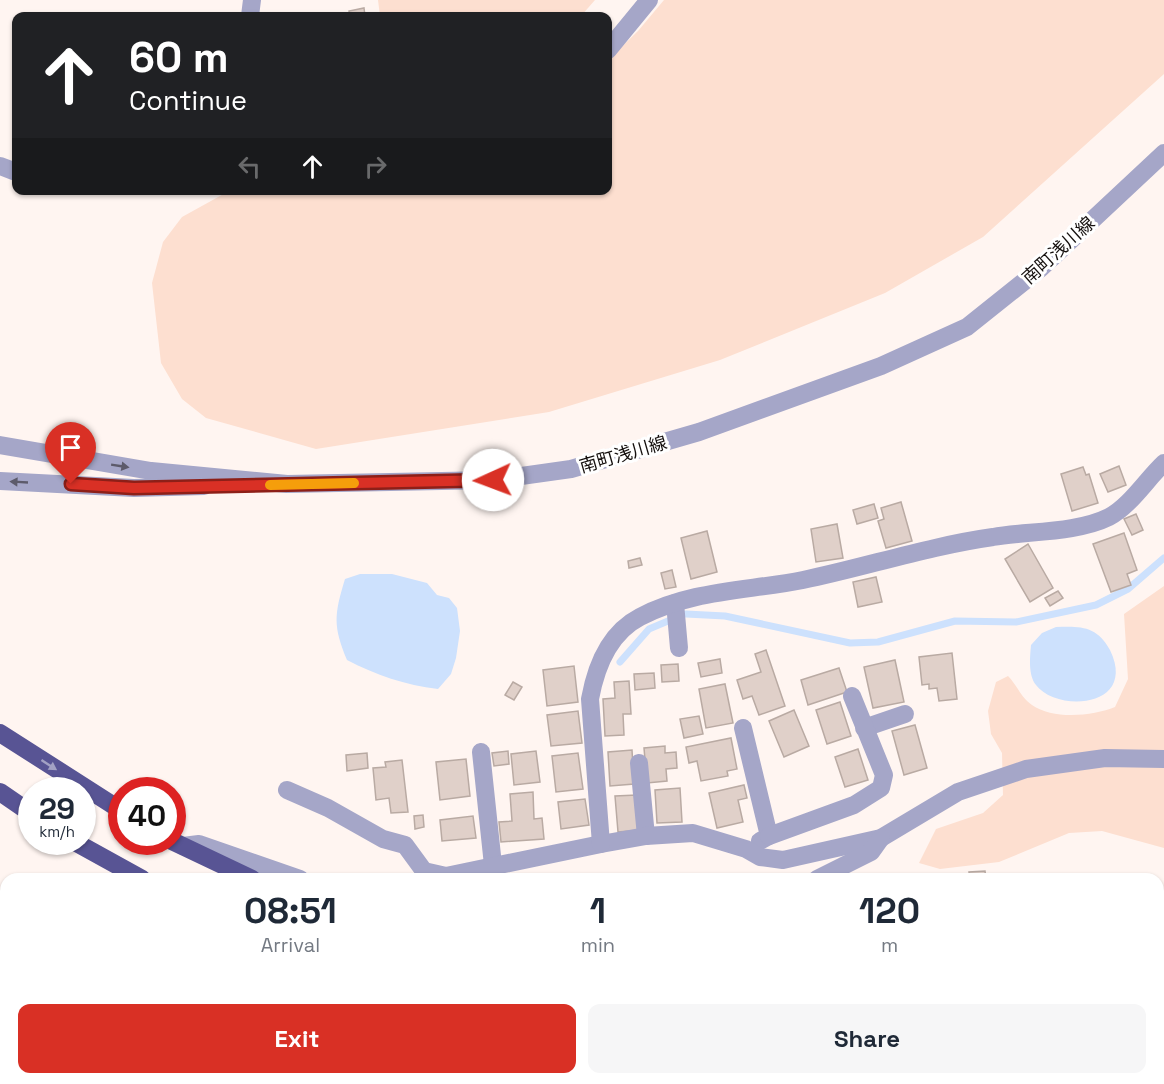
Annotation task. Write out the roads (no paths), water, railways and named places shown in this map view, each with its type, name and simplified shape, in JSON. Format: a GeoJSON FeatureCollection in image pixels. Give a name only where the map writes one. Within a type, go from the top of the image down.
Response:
{"type":"FeatureCollection","features":[{"type":"Feature","properties":{"kind":"highway"},"geometry":{"type":"LineString","coordinates":[[0,733],[108,802]]}},
{"type":"Feature","properties":{"kind":"highway"},"geometry":{"type":"LineString","coordinates":[[0,792],[18,804]]}},
{"type":"Feature","properties":{"kind":"highway"},"geometry":{"type":"LineString","coordinates":[[186,847],[240,873]]}},
{"type":"Feature","properties":{"kind":"highway"},"geometry":{"type":"LineString","coordinates":[[96,854],[131,873]]}},
{"type":"Feature","properties":{"kind":"street"},"geometry":{"type":"LineString","coordinates":[[612,45],[650,0]]}},
{"type":"Feature","properties":{"kind":"street","name":"南町浅川線"},"geometry":{"type":"LineString","coordinates":[[0,445],[151,471],[287,484],[493,480],[571,469],[699,432],[881,366],[967,327],[1041,268],[1164,153]]}},
{"type":"Feature","properties":{"kind":"street"},"geometry":{"type":"LineString","coordinates":[[601,844],[590,699],[593,680],[604,651],[618,633],[639,617],[675,603],[737,588],[800,580],[957,543],[1094,522],[1119,509],[1164,464]]}},
{"type":"Feature","properties":{"kind":"street"},"geometry":{"type":"LineString","coordinates":[[0,481],[134,488],[287,484]]}},
{"type":"Feature","properties":{"kind":"street"},"geometry":{"type":"LineString","coordinates":[[675,603],[679,648]]}},
{"type":"Feature","properties":{"kind":"street"},"geometry":{"type":"LineString","coordinates":[[746,849],[770,836],[854,805],[881,788],[884,775],[852,696]]}},
{"type":"Feature","properties":{"kind":"street"},"geometry":{"type":"LineString","coordinates":[[864,728],[905,714]]}},
{"type":"Feature","properties":{"kind":"street"},"geometry":{"type":"LineString","coordinates":[[743,728],[770,836]]}},
{"type":"Feature","properties":{"kind":"street"},"geometry":{"type":"LineString","coordinates":[[481,752],[493,865]]}},
{"type":"Feature","properties":{"kind":"street"},"geometry":{"type":"LineString","coordinates":[[459,873],[646,836],[693,832],[746,849],[760,857],[783,860],[881,838],[958,792],[1026,769],[1105,758],[1164,759]]}},
{"type":"Feature","properties":{"kind":"street"},"geometry":{"type":"LineString","coordinates":[[639,763],[646,836]]}},
{"type":"Feature","properties":{"kind":"street"},"geometry":{"type":"LineString","coordinates":[[287,790],[328,808],[383,839],[405,845],[424,872],[430,873]]}},
{"type":"Feature","properties":{"kind":"street"},"geometry":{"type":"LineString","coordinates":[[829,873],[871,852],[881,838]]}},
{"type":"Feature","properties":{"kind":"street"},"geometry":{"type":"LineString","coordinates":[[186,843],[199,844],[283,873]]}},
{"type":"Feature","properties":{"kind":"water"},"geometry":{"type":"Polygon","coordinates":[[[360,574],[392,574],[427,583],[437,595],[449,598],[457,608],[460,631],[456,658],[451,674],[438,689],[391,679],[347,660],[337,629],[337,611],[345,579],[360,574]]]}},
{"type":"Feature","properties":{"kind":"water"},"geometry":{"type":"Polygon","coordinates":[[[1056,627],[1088,629],[1105,642],[1116,669],[1113,684],[1104,694],[1091,700],[1076,702],[1060,700],[1046,694],[1033,681],[1030,660],[1031,645],[1042,633],[1056,627]]]}},
{"type":"Feature","properties":{"kind":"waterway"},"geometry":{"type":"LineString","coordinates":[[686,614],[725,616],[850,643],[878,642],[955,621],[1016,622],[1096,605],[1128,589],[1164,558]]}},
{"type":"Feature","properties":{"kind":"waterway"},"geometry":{"type":"LineString","coordinates":[[620,662],[649,629],[668,621]]}}]}
